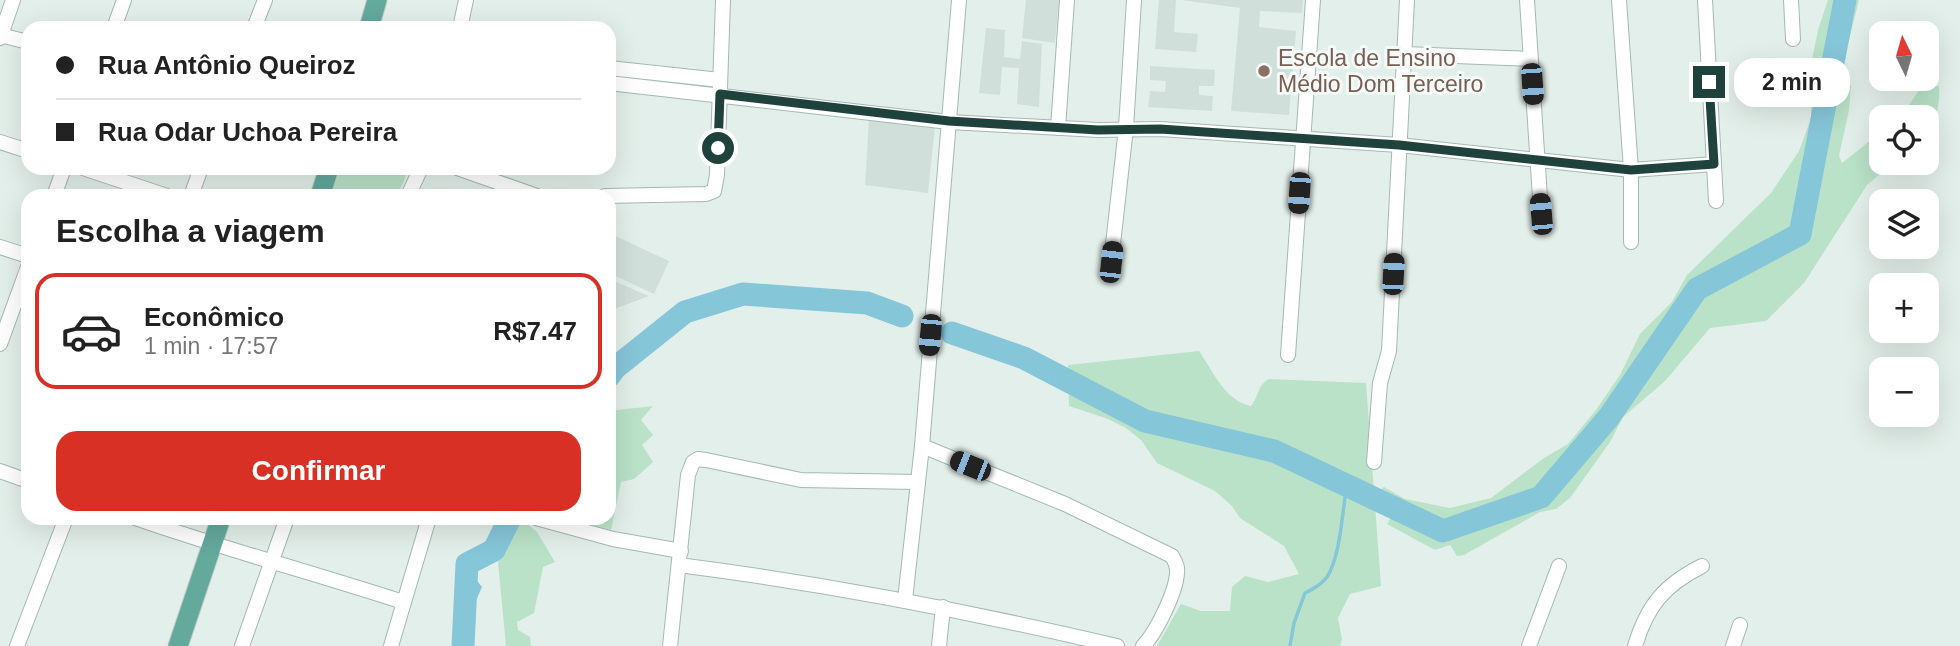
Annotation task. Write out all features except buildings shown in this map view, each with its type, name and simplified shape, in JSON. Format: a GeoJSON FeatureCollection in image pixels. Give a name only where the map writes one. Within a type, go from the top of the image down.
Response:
{"type":"FeatureCollection","features":[{"type":"Feature","properties":{"kind":"main road"},"geometry":{"type":"LineString","coordinates":[[371,21],[377,0]]}},
{"type":"Feature","properties":{"kind":"main road"},"geometry":{"type":"LineString","coordinates":[[177,646],[219,525]]}},
{"type":"Feature","properties":{"kind":"street"},"geometry":{"type":"LineString","coordinates":[[13,0],[0,36],[21,40]]}},
{"type":"Feature","properties":{"kind":"street"},"geometry":{"type":"LineString","coordinates":[[116,21],[124,0]]}},
{"type":"Feature","properties":{"kind":"street"},"geometry":{"type":"LineString","coordinates":[[257,21],[265,0]]}},
{"type":"Feature","properties":{"kind":"street"},"geometry":{"type":"LineString","coordinates":[[462,21],[466,0]]}},
{"type":"Feature","properties":{"kind":"street"},"geometry":{"type":"LineString","coordinates":[[616,196],[706,194],[714,191],[717,175],[723,0]]}},
{"type":"Feature","properties":{"kind":"street"},"geometry":{"type":"LineString","coordinates":[[905,600],[922,446],[959,0]]}},
{"type":"Feature","properties":{"kind":"street"},"geometry":{"type":"LineString","coordinates":[[1058,128],[1067,0]]}},
{"type":"Feature","properties":{"kind":"street"},"geometry":{"type":"LineString","coordinates":[[1111,262],[1126,128],[1134,0]]}},
{"type":"Feature","properties":{"kind":"street"},"geometry":{"type":"LineString","coordinates":[[1288,355],[1313,0]]}},
{"type":"Feature","properties":{"kind":"street"},"geometry":{"type":"LineString","coordinates":[[1374,462],[1380,383],[1389,351],[1407,0]]}},
{"type":"Feature","properties":{"kind":"street"},"geometry":{"type":"LineString","coordinates":[[1527,0],[1541,214]]}},
{"type":"Feature","properties":{"kind":"street"},"geometry":{"type":"LineString","coordinates":[[1619,0],[1631,170],[1631,242]]}},
{"type":"Feature","properties":{"kind":"street"},"geometry":{"type":"LineString","coordinates":[[1705,0],[1716,201]]}},
{"type":"Feature","properties":{"kind":"street"},"geometry":{"type":"LineString","coordinates":[[1791,0],[1793,39]]}},
{"type":"Feature","properties":{"kind":"street"},"geometry":{"type":"LineString","coordinates":[[1404,54],[1530,60]]}},
{"type":"Feature","properties":{"kind":"street"},"geometry":{"type":"LineString","coordinates":[[616,69],[949,121],[1111,131],[1126,128],[1399,145],[1631,170],[1714,164]]}},
{"type":"Feature","properties":{"kind":"street"},"geometry":{"type":"LineString","coordinates":[[616,83],[720,87]]}},
{"type":"Feature","properties":{"kind":"street"},"geometry":{"type":"LineString","coordinates":[[0,142],[21,148]]}},
{"type":"Feature","properties":{"kind":"street"},"geometry":{"type":"LineString","coordinates":[[104,175],[146,189]]}},
{"type":"Feature","properties":{"kind":"street"},"geometry":{"type":"LineString","coordinates":[[477,175],[517,189]]}},
{"type":"Feature","properties":{"kind":"street"},"geometry":{"type":"LineString","coordinates":[[0,247],[21,254]]}},
{"type":"Feature","properties":{"kind":"street"},"geometry":{"type":"LineString","coordinates":[[0,344],[21,286]]}},
{"type":"Feature","properties":{"kind":"street"},"geometry":{"type":"LineString","coordinates":[[922,446],[1065,504],[1172,556],[1177,566],[1176,577],[1162,616],[1143,646]]}},
{"type":"Feature","properties":{"kind":"street"},"geometry":{"type":"LineString","coordinates":[[670,646],[689,466],[698,459],[801,480],[918,482]]}},
{"type":"Feature","properties":{"kind":"street"},"geometry":{"type":"LineString","coordinates":[[0,471],[21,478]]}},
{"type":"Feature","properties":{"kind":"street"},"geometry":{"type":"LineString","coordinates":[[17,646],[63,525]]}},
{"type":"Feature","properties":{"kind":"street"},"geometry":{"type":"LineString","coordinates":[[155,525],[212,545],[273,561],[402,602]]}},
{"type":"Feature","properties":{"kind":"street"},"geometry":{"type":"LineString","coordinates":[[242,646],[285,525]]}},
{"type":"Feature","properties":{"kind":"street"},"geometry":{"type":"LineString","coordinates":[[391,646],[427,525]]}},
{"type":"Feature","properties":{"kind":"street"},"geometry":{"type":"LineString","coordinates":[[562,525],[680,558],[943,607],[1117,646]]}},
{"type":"Feature","properties":{"kind":"street"},"geometry":{"type":"LineString","coordinates":[[1529,646],[1559,566]]}},
{"type":"Feature","properties":{"kind":"street"},"geometry":{"type":"LineString","coordinates":[[1635,646],[1643,621],[1658,599],[1673,582],[1702,566]]}},
{"type":"Feature","properties":{"kind":"street"},"geometry":{"type":"LineString","coordinates":[[939,646],[943,607]]}},
{"type":"Feature","properties":{"kind":"street"},"geometry":{"type":"LineString","coordinates":[[1734,646],[1740,625]]}},
{"type":"Feature","properties":{"kind":"shaded area"},"geometry":{"type":"Polygon","coordinates":[[[1026,0],[1059,0],[1055,43],[1022,38],[1026,0]]]}},
{"type":"Feature","properties":{"kind":"shaded area"},"geometry":{"type":"Polygon","coordinates":[[[1159,0],[1176,0],[1174,32],[1198,34],[1196,52],[1155,49],[1159,0]]]}},
{"type":"Feature","properties":{"kind":"shaded area","name":"Escola de Ensino Médio Dom Terceiro"},"geometry":{"type":"Polygon","coordinates":[[[1181,0],[1303,0],[1302,13],[1260,11],[1259,27],[1296,31],[1289,115],[1231,111],[1240,8],[1181,0]]]}},
{"type":"Feature","properties":{"kind":"shaded area"},"geometry":{"type":"Polygon","coordinates":[[[986,28],[1005,30],[1004,57],[1020,59],[1022,41],[1042,44],[1039,107],[1017,104],[1019,68],[1002,67],[1000,95],[979,93],[986,28]]]}},
{"type":"Feature","properties":{"kind":"shaded area","name":"Escola de Ensino Médio Dom Terceiro"},"geometry":{"type":"Polygon","coordinates":[[[1150,66],[1215,70],[1214,86],[1199,86],[1199,95],[1213,96],[1212,111],[1148,107],[1150,91],[1165,92],[1166,81],[1150,80],[1150,66]]]}},
{"type":"Feature","properties":{"kind":"shaded area"},"geometry":{"type":"Polygon","coordinates":[[[869,119],[935,126],[928,193],[865,185],[869,119]]]}},
{"type":"Feature","properties":{"kind":"shaded area"},"geometry":{"type":"Polygon","coordinates":[[[616,236],[669,261],[654,294],[616,276],[616,236]]]}},
{"type":"Feature","properties":{"kind":"shaded area"},"geometry":{"type":"Polygon","coordinates":[[[616,282],[649,296],[616,308],[616,282]]]}},
{"type":"Feature","properties":{"kind":"green space"},"geometry":{"type":"Polygon","coordinates":[[[1828,0],[1859,0],[1847,48],[1838,65],[1841,76],[1851,86],[1839,156],[1842,163],[1869,142],[1869,175],[1879,175],[1867,185],[1804,283],[1766,321],[1710,328],[1665,381],[1623,417],[1610,442],[1570,498],[1556,509],[1540,512],[1464,555],[1457,556],[1450,545],[1435,550],[1387,524],[1392,515],[1379,491],[1384,487],[1405,499],[1450,508],[1491,498],[1544,458],[1568,444],[1620,375],[1640,334],[1672,302],[1687,275],[1771,193],[1799,151],[1811,118],[1811,65],[1828,0]]]}},
{"type":"Feature","properties":{"kind":"green space"},"geometry":{"type":"Polygon","coordinates":[[[1918,91],[1939,91],[1938,105],[1909,105],[1918,91]]]}},
{"type":"Feature","properties":{"kind":"green space"},"geometry":{"type":"Polygon","coordinates":[[[338,175],[405,175],[400,189],[333,189],[338,175]]]}},
{"type":"Feature","properties":{"kind":"green space"},"geometry":{"type":"Polygon","coordinates":[[[1199,351],[1227,392],[1251,406],[1262,384],[1269,379],[1366,383],[1381,586],[1350,594],[1338,618],[1342,640],[1340,646],[1157,646],[1181,604],[1201,611],[1230,611],[1232,587],[1245,576],[1268,582],[1299,574],[1284,546],[1240,518],[1232,506],[1215,491],[1157,463],[1141,440],[1126,428],[1069,406],[1068,365],[1199,351]]]}},
{"type":"Feature","properties":{"kind":"green space"},"geometry":{"type":"Polygon","coordinates":[[[653,406],[641,420],[653,435],[642,445],[653,462],[634,479],[621,482],[616,506],[616,410],[653,406]]]}},
{"type":"Feature","properties":{"kind":"green space"},"geometry":{"type":"Polygon","coordinates":[[[516,525],[528,525],[537,532],[555,562],[543,567],[534,613],[517,622],[518,630],[530,637],[531,646],[506,646],[498,562],[516,525]]]}},
{"type":"Feature","properties":{"kind":"green space"},"geometry":{"type":"Polygon","coordinates":[[[592,525],[612,525],[611,530],[592,525]]]}},
{"type":"Feature","properties":{"kind":"water"},"geometry":{"type":"Polygon","coordinates":[[[492,546],[473,576],[482,587],[467,621],[466,646],[457,646],[468,560],[492,546]]]}},
{"type":"Feature","properties":{"kind":"waterway"},"geometry":{"type":"LineString","coordinates":[[952,333],[1024,358],[1145,421],[1274,451],[1443,531],[1541,497],[1609,417],[1697,289],[1800,234],[1845,0]]}},
{"type":"Feature","properties":{"kind":"waterway"},"geometry":{"type":"LineString","coordinates":[[616,367],[685,312],[743,294],[867,303],[902,316]]}},
{"type":"Feature","properties":{"kind":"waterway"},"geometry":{"type":"LineString","coordinates":[[1290,646],[1294,623],[1305,593],[1322,582],[1332,568],[1347,485]]}},
{"type":"Feature","properties":{"kind":"waterway"},"geometry":{"type":"LineString","coordinates":[[463,646],[467,564],[494,550],[506,525]]}},
{"type":"Feature","properties":{"kind":"place","name":"Escola de Ensino Médio Dom Terceiro"},"geometry":{"type":"Point","coordinates":[1264,71]}},
{"type":"Feature","properties":{"kind":"route"},"geometry":{"type":"LineString","coordinates":[[718,148],[720,94],[949,121],[1111,131],[1126,128],[1160,129],[1399,145],[1631,170],[1672,168],[1714,164],[1709,82]]}}]}
